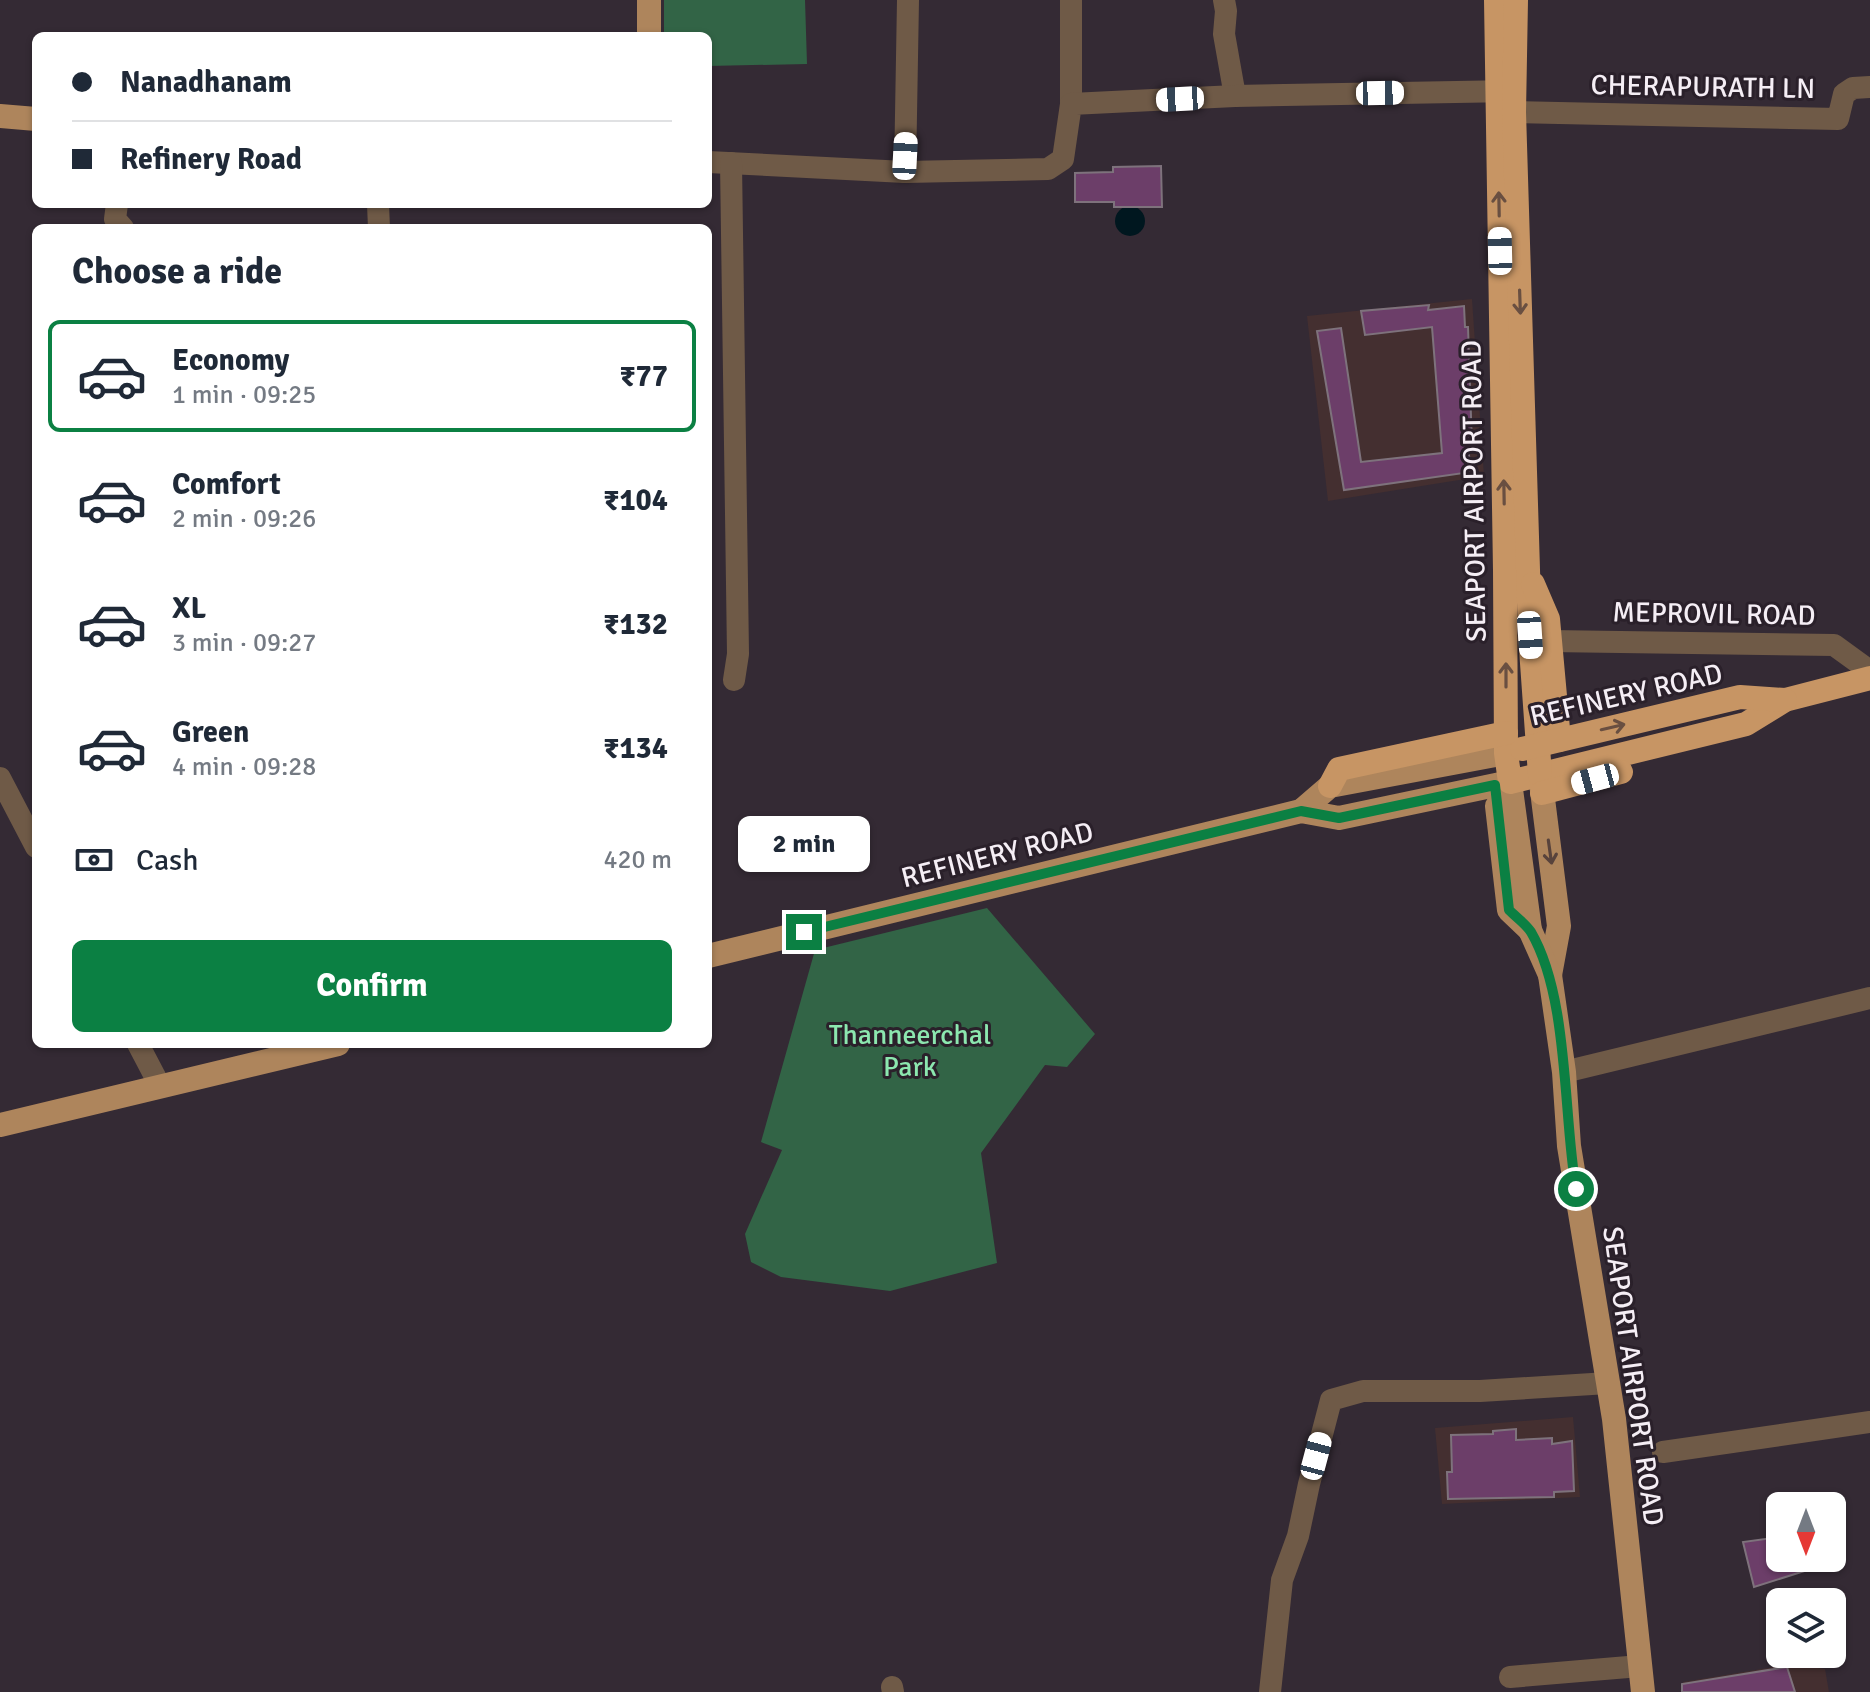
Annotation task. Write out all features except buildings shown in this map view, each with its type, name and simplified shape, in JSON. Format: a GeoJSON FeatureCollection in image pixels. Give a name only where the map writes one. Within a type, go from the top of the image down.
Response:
{"type":"FeatureCollection","features":[{"type":"Feature","properties":{"kind":"highway","name":"SEAPORT AIRPORT ROAD"},"geometry":{"type":"LineString","coordinates":[[1496,0],[1508,98],[1528,571],[1548,743],[1541,784]]}},
{"type":"Feature","properties":{"kind":"highway","name":"SEAPORT AIRPORT ROAD"},"geometry":{"type":"LineString","coordinates":[[1502,783],[1506,743],[1508,98],[1516,0]]}},
{"type":"Feature","properties":{"kind":"highway"},"geometry":{"type":"LineString","coordinates":[[1528,571],[1548,619],[1548,743]]}},
{"type":"Feature","properties":{"kind":"highway","name":"REFINERY ROAD"},"geometry":{"type":"LineString","coordinates":[[1502,783],[1541,784],[1746,724],[1785,700],[1870,678]]}},
{"type":"Feature","properties":{"kind":"highway","name":"REFINERY ROAD"},"geometry":{"type":"LineString","coordinates":[[1506,743],[1548,743],[1740,697],[1785,700]]}},
{"type":"Feature","properties":{"kind":"main road"},"geometry":{"type":"LineString","coordinates":[[649,0],[649,32]]}},
{"type":"Feature","properties":{"kind":"main road"},"geometry":{"type":"LineString","coordinates":[[0,116],[32,119]]}},
{"type":"Feature","properties":{"kind":"main road","name":"REFINERY ROAD"},"geometry":{"type":"LineString","coordinates":[[1301,811],[1330,786],[1506,743]]}},
{"type":"Feature","properties":{"kind":"main road","name":"REFINERY ROAD"},"geometry":{"type":"LineString","coordinates":[[712,955],[1301,811],[1339,818],[1502,783]]}},
{"type":"Feature","properties":{"kind":"main road","name":"SEAPORT AIRPORT ROAD"},"geometry":{"type":"LineString","coordinates":[[1502,783],[1530,930],[1550,975],[1564,1072],[1569,1146],[1608,1383],[1643,1692]]}},
{"type":"Feature","properties":{"kind":"main road","name":"SEAPORT AIRPORT ROAD"},"geometry":{"type":"LineString","coordinates":[[1541,784],[1559,926],[1550,975]]}},
{"type":"Feature","properties":{"kind":"main road"},"geometry":{"type":"LineString","coordinates":[[0,1125],[321,1048]]}},
{"type":"Feature","properties":{"kind":"street"},"geometry":{"type":"LineString","coordinates":[[905,172],[908,0]]}},
{"type":"Feature","properties":{"kind":"street"},"geometry":{"type":"LineString","coordinates":[[734,680],[738,654],[719,163],[905,172],[1048,169],[1063,159],[1071,104],[1071,0]]}},
{"type":"Feature","properties":{"kind":"street"},"geometry":{"type":"LineString","coordinates":[[1224,0],[1224,34],[1235,96]]}},
{"type":"Feature","properties":{"kind":"street","name":"CHERAPURATH LN"},"geometry":{"type":"LineString","coordinates":[[1508,98],[1838,119],[1844,94],[1853,88],[1870,87]]}},
{"type":"Feature","properties":{"kind":"street"},"geometry":{"type":"LineString","coordinates":[[1071,104],[1235,96],[1508,98]]}},
{"type":"Feature","properties":{"kind":"street","name":"MEPROVIL ROAD"},"geometry":{"type":"LineString","coordinates":[[1549,641],[1834,645],[1870,671]]}},
{"type":"Feature","properties":{"kind":"street"},"geometry":{"type":"LineString","coordinates":[[0,778],[32,839]]}},
{"type":"Feature","properties":{"kind":"street"},"geometry":{"type":"LineString","coordinates":[[1564,1072],[1870,998]]}},
{"type":"Feature","properties":{"kind":"street"},"geometry":{"type":"LineString","coordinates":[[140,1048],[160,1086]]}},
{"type":"Feature","properties":{"kind":"street"},"geometry":{"type":"LineString","coordinates":[[1270,1692],[1282,1580],[1298,1536],[1331,1400],[1363,1391],[1480,1391],[1608,1383]]}},
{"type":"Feature","properties":{"kind":"street"},"geometry":{"type":"LineString","coordinates":[[1663,1452],[1870,1422]]}},
{"type":"Feature","properties":{"kind":"street"},"geometry":{"type":"LineString","coordinates":[[1510,1677],[1640,1666]]}},
{"type":"Feature","properties":{"kind":"shaded area"},"geometry":{"type":"Polygon","coordinates":[[[1472,299],[1484,476],[1328,501],[1307,316],[1472,299]]]}},
{"type":"Feature","properties":{"kind":"shaded area"},"geometry":{"type":"Polygon","coordinates":[[[1573,1417],[1580,1497],[1442,1504],[1435,1428],[1573,1417]]]}},
{"type":"Feature","properties":{"kind":"shaded area"},"geometry":{"type":"Polygon","coordinates":[[[1768,1668],[1818,1668],[1825,1669],[1829,1692],[1684,1692],[1683,1682],[1768,1668]]]}},
{"type":"Feature","properties":{"kind":"green space"},"geometry":{"type":"Polygon","coordinates":[[[664,0],[805,0],[807,64],[712,66],[712,32],[664,32],[664,0]]]}},
{"type":"Feature","properties":{"kind":"green space","name":"Thanneerchal Park"},"geometry":{"type":"Polygon","coordinates":[[[987,908],[1095,1034],[1067,1067],[1045,1065],[981,1153],[997,1263],[890,1291],[781,1277],[751,1262],[745,1234],[782,1150],[761,1142],[815,950],[987,908]]]}},
{"type":"Feature","properties":{"kind":"water"},"geometry":{"type":"Polygon","coordinates":[[[1130,206],[1141,210],[1145,221],[1141,232],[1130,236],[1119,232],[1115,221],[1119,210],[1130,206]]]}},
{"type":"Feature","properties":{"kind":"route"},"geometry":{"type":"LineString","coordinates":[[804,932],[1301,811],[1339,818],[1495,785],[1509,910],[1530,930],[1550,975],[1576,1189]]}}]}
